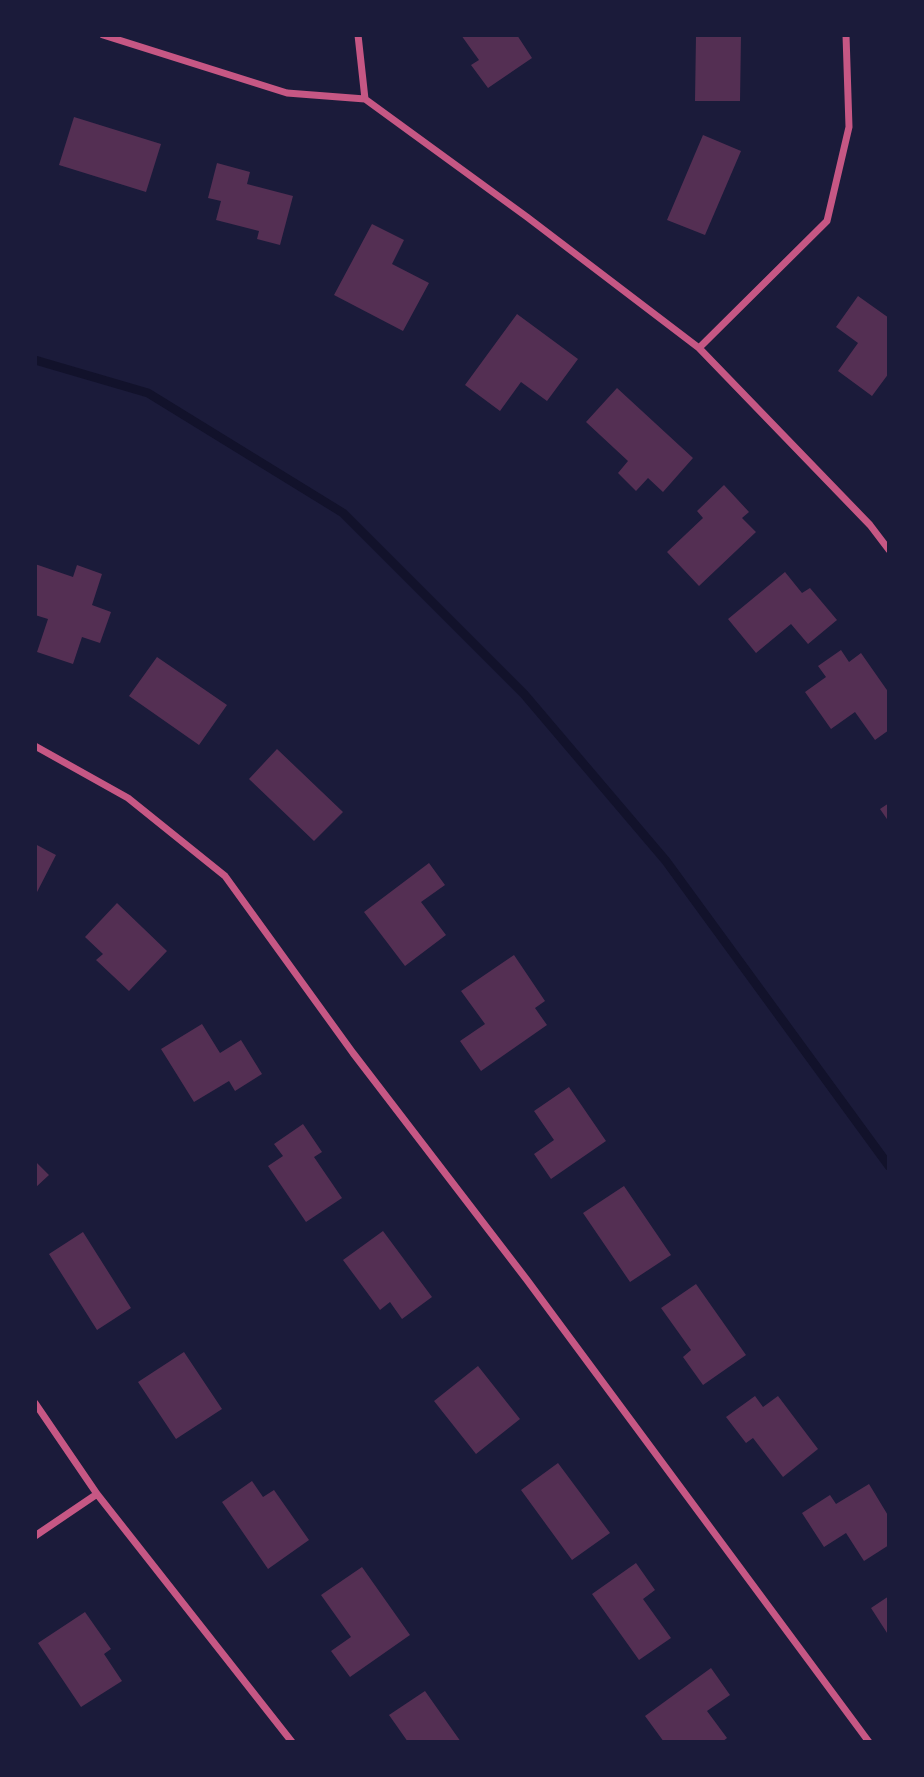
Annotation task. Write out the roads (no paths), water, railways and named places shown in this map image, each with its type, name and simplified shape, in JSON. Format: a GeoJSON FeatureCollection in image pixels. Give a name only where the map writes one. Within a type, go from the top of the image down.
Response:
{"type":"FeatureCollection","features":[{"type":"Feature","properties":{"kind":"street"},"geometry":{"type":"LineString","coordinates":[[103,35],[287,93],[365,99],[699,348],[870,525],[889,550]]}},
{"type":"Feature","properties":{"kind":"street"},"geometry":{"type":"LineString","coordinates":[[358,35],[365,99]]}},
{"type":"Feature","properties":{"kind":"street"},"geometry":{"type":"LineString","coordinates":[[699,348],[827,220],[849,127],[846,35]]}},
{"type":"Feature","properties":{"kind":"street"},"geometry":{"type":"LineString","coordinates":[[35,746],[128,798],[225,876],[353,1053],[527,1280],[869,1742]]}},
{"type":"Feature","properties":{"kind":"street"},"geometry":{"type":"LineString","coordinates":[[35,1403],[97,1494],[292,1742]]}},
{"type":"Feature","properties":{"kind":"street"},"geometry":{"type":"LineString","coordinates":[[35,1536],[97,1494]]}},
{"type":"Feature","properties":{"kind":"waterway"},"geometry":{"type":"LineString","coordinates":[[35,360],[148,393],[343,513],[524,694],[666,861],[889,1166]]}}]}
